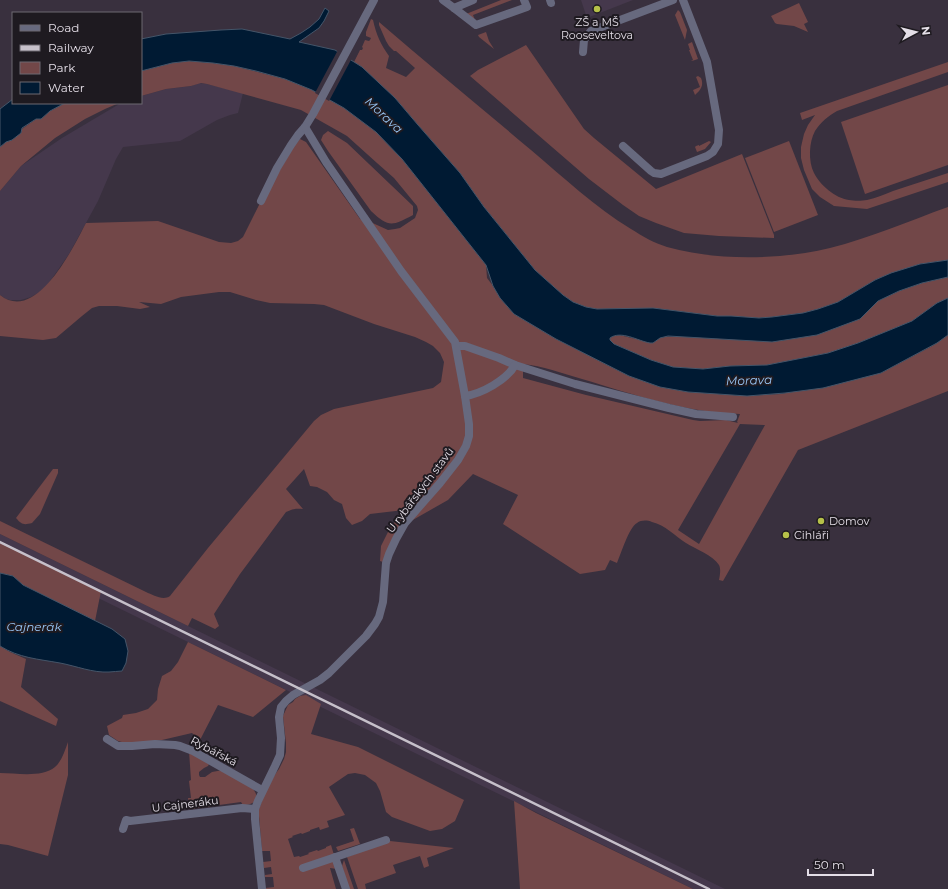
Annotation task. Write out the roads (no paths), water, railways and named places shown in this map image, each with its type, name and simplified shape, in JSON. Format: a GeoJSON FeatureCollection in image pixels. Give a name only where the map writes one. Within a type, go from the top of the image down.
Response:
{"type":"FeatureCollection","features":[{"type":"Feature","properties":{"kind":"street"},"geometry":{"type":"LineString","coordinates":[[261,201],[277,168],[298,134],[305,127],[313,114],[374,0]]}},
{"type":"Feature","properties":{"kind":"street"},"geometry":{"type":"LineString","coordinates":[[443,0],[476,25],[525,4]]}},
{"type":"Feature","properties":{"kind":"street"},"geometry":{"type":"LineString","coordinates":[[454,8],[473,0]]}},
{"type":"Feature","properties":{"kind":"street"},"geometry":{"type":"LineString","coordinates":[[583,52],[584,40],[591,31],[673,0]]}},
{"type":"Feature","properties":{"kind":"street"},"geometry":{"type":"LineString","coordinates":[[623,146],[651,172],[659,174],[707,156],[713,152],[718,144],[719,130],[706,62],[683,0]]}},
{"type":"Feature","properties":{"kind":"street","name":"U rybářských stavů"},"geometry":{"type":"LineString","coordinates":[[255,809],[262,790],[276,766],[280,755],[281,738],[278,717],[283,704],[293,695],[329,673],[372,628],[379,617],[383,602],[386,563],[396,538],[405,523],[458,460],[466,446],[469,436],[469,424],[457,346],[453,338],[400,271],[326,162],[305,127]]}},
{"type":"Feature","properties":{"kind":"street"},"geometry":{"type":"LineString","coordinates":[[457,346],[465,346],[515,365],[575,384],[696,414],[733,417]]}},
{"type":"Feature","properties":{"kind":"street"},"geometry":{"type":"LineString","coordinates":[[465,396],[479,392],[494,384],[509,373],[515,365]]}},
{"type":"Feature","properties":{"kind":"street","name":"Rybářská"},"geometry":{"type":"LineString","coordinates":[[106,739],[118,746],[155,744],[180,746],[193,751],[262,790]]}},
{"type":"Feature","properties":{"kind":"street","name":"U Cajneráku"},"geometry":{"type":"LineString","coordinates":[[123,829],[126,820],[130,821],[242,808],[255,809]]}},
{"type":"Feature","properties":{"kind":"street"},"geometry":{"type":"LineString","coordinates":[[255,809],[262,889]]}},
{"type":"Feature","properties":{"kind":"street"},"geometry":{"type":"LineString","coordinates":[[303,868],[386,840]]}},
{"type":"Feature","properties":{"kind":"street"},"geometry":{"type":"LineString","coordinates":[[335,857],[346,889]]}},
{"type":"Feature","properties":{"kind":"water","name":"Morava"},"geometry":{"type":"Polygon","coordinates":[[[325,8],[329,11],[319,28],[299,42],[335,50],[362,67],[395,98],[460,173],[484,207],[535,270],[563,295],[573,302],[586,307],[597,309],[653,308],[717,316],[759,318],[803,313],[838,302],[875,280],[891,273],[920,264],[948,260],[948,277],[922,283],[899,291],[878,301],[860,319],[817,335],[772,342],[668,336],[650,343],[619,335],[610,338],[614,344],[651,360],[673,367],[703,369],[730,366],[767,365],[828,353],[858,343],[912,321],[937,303],[948,298],[948,335],[937,343],[881,373],[823,388],[747,396],[688,392],[660,387],[629,376],[556,339],[514,314],[500,298],[493,286],[486,265],[402,159],[376,132],[344,108],[312,90],[285,79],[234,66],[189,61],[172,63],[142,71],[142,39],[166,34],[242,29],[290,39],[310,27],[319,19],[325,8]]]}},
{"type":"Feature","properties":{"kind":"water"},"geometry":{"type":"Polygon","coordinates":[[[12,100],[12,104],[63,104],[50,111],[41,119],[36,119],[22,128],[21,133],[0,147],[0,109],[12,100]]]}},
{"type":"Feature","properties":{"kind":"water","name":"Cajnerák"},"geometry":{"type":"Polygon","coordinates":[[[0,573],[13,576],[23,585],[112,629],[125,639],[128,651],[126,663],[122,671],[103,672],[36,659],[22,656],[0,646],[0,573]]]}},
{"type":"Feature","properties":{"kind":"railway"},"geometry":{"type":"LineString","coordinates":[[0,542],[709,889]]}},
{"type":"Feature","properties":{"kind":"place","name":"ZŠ a MŠ Rooseveltova"},"geometry":{"type":"Point","coordinates":[597,9]}},
{"type":"Feature","properties":{"kind":"place","name":"Domov"},"geometry":{"type":"Point","coordinates":[821,521]}},
{"type":"Feature","properties":{"kind":"place","name":"Cihláři"},"geometry":{"type":"Point","coordinates":[786,535]}}]}
